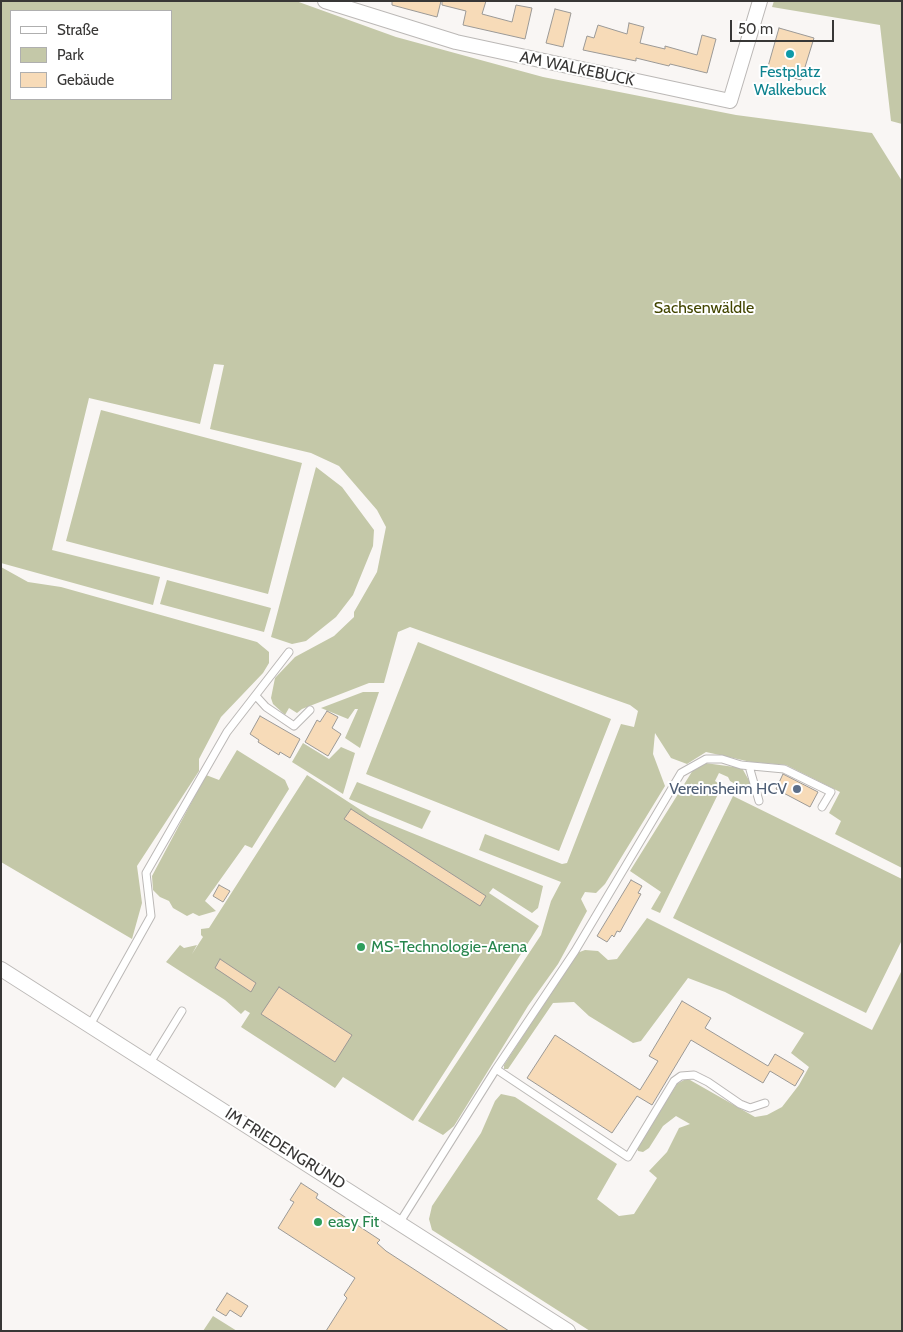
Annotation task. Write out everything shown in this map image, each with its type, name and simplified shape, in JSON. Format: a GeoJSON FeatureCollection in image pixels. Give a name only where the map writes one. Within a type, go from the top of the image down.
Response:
{"type":"FeatureCollection","features":[{"type":"Feature","properties":{"kind":"street","name":"AM WALKEBUCK"},"geometry":{"type":"LineString","coordinates":[[325,1],[456,42],[730,101],[760,1]]}},
{"type":"Feature","properties":{"kind":"street","name":"IM FRIEDENGRUND"},"geometry":{"type":"LineString","coordinates":[[1,970],[400,1222],[568,1331]]}},
{"type":"Feature","properties":{"kind":"lane"},"geometry":{"type":"LineString","coordinates":[[90,1025],[151,916],[146,873],[226,732],[289,652]]}},
{"type":"Feature","properties":{"kind":"lane"},"geometry":{"type":"LineString","coordinates":[[256,696],[266,707],[294,726],[310,710]]}},
{"type":"Feature","properties":{"kind":"lane"},"geometry":{"type":"LineString","coordinates":[[400,1222],[496,1069],[575,951],[682,773],[706,759],[722,759],[749,766],[784,770],[831,792],[822,806]]}},
{"type":"Feature","properties":{"kind":"lane"},"geometry":{"type":"LineString","coordinates":[[749,766],[758,801]]}},
{"type":"Feature","properties":{"kind":"lane"},"geometry":{"type":"LineString","coordinates":[[150,1063],[182,1011]]}},
{"type":"Feature","properties":{"kind":"lane"},"geometry":{"type":"LineString","coordinates":[[496,1069],[628,1157],[674,1081],[681,1076],[694,1075],[740,1104],[750,1108],[765,1103]]}},
{"type":"Feature","properties":{"kind":"green space","name":"Sachsenwäldle"},"geometry":{"type":"Polygon","coordinates":[[[1,1],[296,1],[396,37],[543,77],[736,115],[872,133],[902,181],[902,868],[835,834],[841,821],[829,813],[840,792],[786,765],[751,762],[706,752],[687,764],[671,758],[655,733],[653,754],[665,786],[605,884],[596,893],[585,892],[581,899],[587,911],[558,964],[528,1006],[454,1126],[443,1135],[418,1121],[541,935],[551,901],[561,882],[479,850],[485,834],[562,864],[567,863],[621,724],[634,727],[638,711],[630,705],[410,627],[398,632],[384,683],[369,683],[302,709],[297,713],[289,708],[285,715],[273,704],[271,698],[275,678],[295,657],[334,636],[354,617],[354,612],[377,572],[386,527],[377,510],[339,466],[311,453],[210,429],[224,365],[214,364],[200,424],[89,398],[52,550],[160,577],[153,605],[1,563],[1,1]]]}},
{"type":"Feature","properties":{"kind":"green space"},"geometry":{"type":"Polygon","coordinates":[[[774,1],[902,1],[902,124],[891,121],[880,25],[772,7],[774,1]]]}},
{"type":"Feature","properties":{"kind":"green space"},"geometry":{"type":"Polygon","coordinates":[[[101,410],[302,463],[268,594],[66,541],[101,410]]]}},
{"type":"Feature","properties":{"kind":"green space"},"geometry":{"type":"Polygon","coordinates":[[[316,467],[342,487],[374,530],[373,546],[353,595],[336,617],[306,641],[292,644],[271,637],[316,467]]]}},
{"type":"Feature","properties":{"kind":"green space"},"geometry":{"type":"Polygon","coordinates":[[[1,567],[28,582],[61,587],[257,642],[269,652],[269,663],[263,673],[221,717],[199,759],[199,771],[137,866],[142,903],[132,939],[1,862],[1,567]]]}},
{"type":"Feature","properties":{"kind":"green space"},"geometry":{"type":"Polygon","coordinates":[[[167,580],[271,608],[264,632],[160,604],[167,580]]]}},
{"type":"Feature","properties":{"kind":"green space"},"geometry":{"type":"Polygon","coordinates":[[[418,642],[611,719],[559,851],[366,774],[418,642]]]}},
{"type":"Feature","properties":{"kind":"green space"},"geometry":{"type":"Polygon","coordinates":[[[363,692],[379,692],[360,748],[345,738],[358,709],[355,709],[348,719],[321,708],[363,692]]]}},
{"type":"Feature","properties":{"kind":"green space"},"geometry":{"type":"Polygon","coordinates":[[[303,743],[329,759],[341,747],[355,753],[343,794],[292,762],[303,743]]]}},
{"type":"Feature","properties":{"kind":"green space"},"geometry":{"type":"Polygon","coordinates":[[[237,750],[285,780],[289,789],[252,848],[245,845],[205,901],[216,911],[199,916],[193,913],[187,916],[173,908],[169,901],[160,897],[153,890],[152,876],[206,775],[219,780],[237,750]]]}},
{"type":"Feature","properties":{"kind":"green space"},"geometry":{"type":"Polygon","coordinates":[[[705,763],[742,768],[751,784],[751,790],[747,791],[730,781],[728,777],[719,773],[715,781],[722,786],[660,913],[651,909],[661,892],[630,871],[693,770],[705,763]]]}},
{"type":"Feature","properties":{"kind":"green space","name":"MS-Technologie-Arena"},"geometry":{"type":"Polygon","coordinates":[[[307,775],[370,816],[543,886],[538,908],[532,913],[493,888],[489,893],[539,926],[413,1121],[343,1077],[335,1088],[241,1027],[250,1013],[245,1010],[241,1014],[225,1000],[166,962],[180,945],[184,948],[197,945],[192,954],[203,937],[201,929],[209,928],[307,775]]]}},
{"type":"Feature","properties":{"kind":"green space"},"geometry":{"type":"Polygon","coordinates":[[[357,782],[431,811],[422,829],[349,799],[357,782]]]}},
{"type":"Feature","properties":{"kind":"green space"},"geometry":{"type":"Polygon","coordinates":[[[733,796],[902,879],[902,940],[866,1013],[673,918],[733,796]]]}},
{"type":"Feature","properties":{"kind":"green space"},"geometry":{"type":"Polygon","coordinates":[[[647,918],[872,1030],[902,970],[902,1331],[590,1331],[432,1230],[429,1219],[432,1206],[481,1133],[495,1101],[501,1094],[515,1097],[617,1164],[597,1199],[619,1216],[634,1214],[657,1178],[649,1171],[667,1152],[679,1128],[690,1124],[676,1116],[663,1126],[649,1148],[643,1152],[638,1151],[637,1147],[677,1084],[684,1080],[690,1080],[755,1117],[767,1115],[782,1107],[799,1085],[809,1067],[791,1053],[804,1033],[725,992],[688,978],[641,1041],[633,1043],[589,1016],[574,1002],[553,1003],[508,1069],[504,1069],[504,1065],[577,953],[585,950],[598,951],[608,960],[617,959],[647,918]]]}},
{"type":"Feature","properties":{"kind":"green space"},"geometry":{"type":"Polygon","coordinates":[[[213,1316],[237,1331],[203,1331],[213,1316]]]}},
{"type":"Feature","properties":{"kind":"building"},"geometry":{"type":"Polygon","coordinates":[[[392,1],[441,1],[437,17],[392,5],[392,1]]]}},
{"type":"Feature","properties":{"kind":"building"},"geometry":{"type":"Polygon","coordinates":[[[442,1],[486,1],[482,14],[512,22],[516,5],[532,8],[525,39],[463,25],[466,11],[442,5],[442,1]]]}},
{"type":"Feature","properties":{"kind":"building"},"geometry":{"type":"Polygon","coordinates":[[[555,9],[571,13],[563,47],[546,43],[555,9]]]}},
{"type":"Feature","properties":{"kind":"building"},"geometry":{"type":"Polygon","coordinates":[[[629,23],[644,27],[640,43],[665,49],[665,46],[697,55],[702,35],[716,39],[707,73],[670,64],[669,66],[636,58],[636,61],[583,50],[587,36],[594,38],[598,25],[627,34],[629,23]]]}},
{"type":"Feature","properties":{"kind":"building","name":"Festplatz Walkebuck"},"geometry":{"type":"Polygon","coordinates":[[[779,28],[814,38],[801,80],[767,70],[779,28]]]}},
{"type":"Feature","properties":{"kind":"building"},"geometry":{"type":"Polygon","coordinates":[[[327,711],[338,717],[332,728],[341,734],[328,756],[305,742],[317,720],[320,722],[327,711]]]}},
{"type":"Feature","properties":{"kind":"building"},"geometry":{"type":"Polygon","coordinates":[[[260,716],[300,739],[290,758],[280,752],[279,755],[258,742],[259,740],[250,734],[260,716]]]}},
{"type":"Feature","properties":{"kind":"building","name":"Vereinsheim HCV"},"geometry":{"type":"Polygon","coordinates":[[[783,774],[818,792],[810,807],[776,789],[783,774]]]}},
{"type":"Feature","properties":{"kind":"building"},"geometry":{"type":"Polygon","coordinates":[[[351,809],[486,896],[480,906],[344,819],[351,809]]]}},
{"type":"Feature","properties":{"kind":"building"},"geometry":{"type":"Polygon","coordinates":[[[631,880],[642,886],[638,893],[641,894],[620,932],[617,931],[614,937],[612,935],[607,942],[597,936],[631,880]]]}},
{"type":"Feature","properties":{"kind":"building"},"geometry":{"type":"Polygon","coordinates":[[[219,885],[230,891],[223,902],[213,896],[219,885]]]}},
{"type":"Feature","properties":{"kind":"building"},"geometry":{"type":"Polygon","coordinates":[[[220,959],[256,983],[251,992],[215,968],[220,959]]]}},
{"type":"Feature","properties":{"kind":"building"},"geometry":{"type":"Polygon","coordinates":[[[279,987],[352,1035],[335,1062],[261,1014],[279,987]]]}},
{"type":"Feature","properties":{"kind":"building"},"geometry":{"type":"Polygon","coordinates":[[[682,1001],[711,1018],[705,1028],[768,1066],[775,1054],[804,1071],[795,1086],[770,1071],[763,1083],[691,1040],[652,1105],[637,1096],[612,1133],[527,1078],[555,1035],[640,1090],[658,1061],[649,1056],[682,1001]]]}},
{"type":"Feature","properties":{"kind":"building"},"geometry":{"type":"Polygon","coordinates":[[[301,1183],[318,1194],[316,1198],[380,1240],[377,1243],[386,1251],[509,1331],[326,1331],[347,1298],[344,1295],[355,1278],[278,1228],[294,1202],[290,1200],[301,1183]]]}},
{"type":"Feature","properties":{"kind":"building"},"geometry":{"type":"Polygon","coordinates":[[[227,1293],[248,1306],[241,1317],[230,1310],[226,1316],[216,1310],[227,1293]]]}},
{"type":"Feature","properties":{"kind":"place","name":"Festplatz Walkebuck"},"geometry":{"type":"Point","coordinates":[790,54]}},
{"type":"Feature","properties":{"kind":"place","name":"Vereinsheim HCV"},"geometry":{"type":"Point","coordinates":[797,789]}},
{"type":"Feature","properties":{"kind":"place","name":"MS-Technologie-Arena"},"geometry":{"type":"Point","coordinates":[361,947]}},
{"type":"Feature","properties":{"kind":"place","name":"easy Fit"},"geometry":{"type":"Point","coordinates":[318,1222]}}]}
